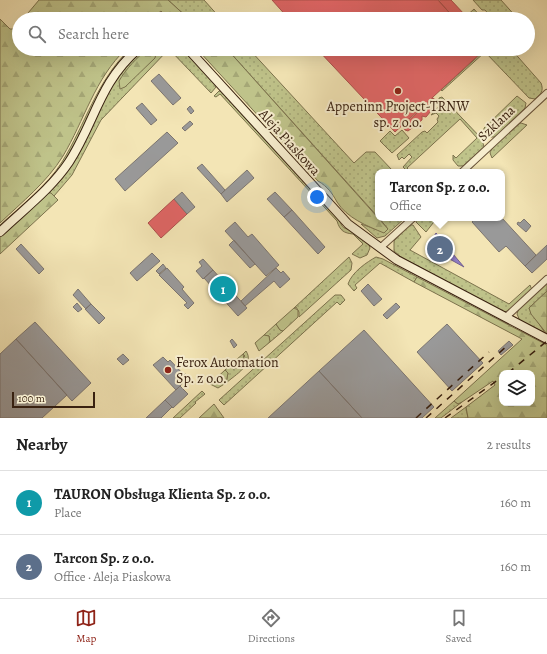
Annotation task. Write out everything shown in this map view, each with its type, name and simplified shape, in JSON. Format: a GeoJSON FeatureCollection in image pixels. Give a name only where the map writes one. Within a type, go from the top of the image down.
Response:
{"type":"FeatureCollection","features":[{"type":"Feature","properties":{"kind":"main road"},"geometry":{"type":"LineString","coordinates":[[0,232],[46,190],[69,162],[107,85],[130,56]]}},
{"type":"Feature","properties":{"kind":"main road","name":"Aleja Piaskowa"},"geometry":{"type":"LineString","coordinates":[[194,56],[348,224],[397,260],[547,339]]}},
{"type":"Feature","properties":{"kind":"street","name":"Szklana"},"geometry":{"type":"LineString","coordinates":[[465,169],[547,93]]}},
{"type":"Feature","properties":{"kind":"street"},"geometry":{"type":"LineString","coordinates":[[380,248],[410,221]]}},
{"type":"Feature","properties":{"kind":"street"},"geometry":{"type":"LineString","coordinates":[[506,317],[547,279]]}},
{"type":"Feature","properties":{"kind":"green space"},"geometry":{"type":"Polygon","coordinates":[[[39,0],[168,0],[181,12],[161,11],[29,12],[39,0]]]}},
{"type":"Feature","properties":{"kind":"green space"},"geometry":{"type":"Polygon","coordinates":[[[168,0],[204,0],[215,12],[181,12],[168,0]]]}},
{"type":"Feature","properties":{"kind":"green space"},"geometry":{"type":"Polygon","coordinates":[[[473,0],[501,0],[512,12],[487,12],[482,10],[473,0]]]}},
{"type":"Feature","properties":{"kind":"green space"},"geometry":{"type":"Polygon","coordinates":[[[0,19],[10,29],[12,29],[12,56],[119,56],[98,86],[70,143],[57,165],[34,191],[0,223],[0,19]]]}},
{"type":"Feature","properties":{"kind":"green space"},"geometry":{"type":"Polygon","coordinates":[[[125,56],[104,86],[76,143],[54,177],[37,195],[0,228],[0,225],[33,195],[56,171],[70,148],[100,89],[119,61],[125,56]]]}},
{"type":"Feature","properties":{"kind":"green space"},"geometry":{"type":"Polygon","coordinates":[[[136,56],[162,56],[101,120],[72,175],[54,196],[51,193],[47,193],[118,75],[136,56]]]}},
{"type":"Feature","properties":{"kind":"green space"},"geometry":{"type":"Polygon","coordinates":[[[140,56],[156,56],[125,87],[120,89],[119,81],[140,56]]]}},
{"type":"Feature","properties":{"kind":"green space"},"geometry":{"type":"Polygon","coordinates":[[[176,56],[190,56],[215,83],[216,87],[211,93],[176,56]]]}},
{"type":"Feature","properties":{"kind":"green space"},"geometry":{"type":"Polygon","coordinates":[[[203,56],[233,56],[375,214],[375,221],[381,221],[388,229],[384,233],[358,221],[346,213],[329,190],[318,181],[203,56]]]}},
{"type":"Feature","properties":{"kind":"green space"},"geometry":{"type":"Polygon","coordinates":[[[233,56],[255,56],[354,163],[366,152],[375,152],[391,169],[375,169],[375,214],[233,56]]]}},
{"type":"Feature","properties":{"kind":"green space"},"geometry":{"type":"Polygon","coordinates":[[[478,56],[481,56],[442,91],[441,90],[478,56]]]}},
{"type":"Feature","properties":{"kind":"green space"},"geometry":{"type":"Polygon","coordinates":[[[489,56],[517,56],[541,83],[542,90],[540,94],[535,99],[529,98],[489,56]]]}},
{"type":"Feature","properties":{"kind":"green space"},"geometry":{"type":"Polygon","coordinates":[[[219,91],[223,92],[339,219],[343,227],[355,232],[369,245],[370,248],[367,255],[360,258],[352,254],[363,244],[353,234],[347,233],[341,229],[337,221],[220,94],[216,97],[214,96],[219,91]]]}},
{"type":"Feature","properties":{"kind":"green space"},"geometry":{"type":"Polygon","coordinates":[[[517,96],[526,103],[525,108],[495,137],[488,137],[484,132],[484,128],[517,96]]]}},
{"type":"Feature","properties":{"kind":"green space"},"geometry":{"type":"Polygon","coordinates":[[[442,97],[482,139],[484,147],[463,166],[458,166],[453,160],[453,155],[456,158],[477,138],[460,119],[407,168],[408,169],[405,169],[403,167],[412,157],[409,154],[404,159],[402,157],[399,160],[397,155],[422,132],[425,131],[427,133],[438,122],[437,119],[439,116],[436,113],[431,115],[440,105],[439,98],[442,97]]]}},
{"type":"Feature","properties":{"kind":"green space"},"geometry":{"type":"Polygon","coordinates":[[[521,123],[527,125],[492,158],[490,153],[495,145],[509,131],[521,123]]]}},
{"type":"Feature","properties":{"kind":"green space"},"geometry":{"type":"Polygon","coordinates":[[[402,130],[409,138],[392,153],[380,141],[390,131],[395,136],[402,130]]]}},
{"type":"Feature","properties":{"kind":"green space"},"geometry":{"type":"Polygon","coordinates":[[[47,193],[51,193],[58,200],[0,254],[0,236],[47,193]]]}},
{"type":"Feature","properties":{"kind":"green space"},"geometry":{"type":"Polygon","coordinates":[[[381,221],[402,221],[385,236],[377,238],[361,224],[384,232],[388,229],[381,221]]]}},
{"type":"Feature","properties":{"kind":"green space"},"geometry":{"type":"Polygon","coordinates":[[[416,221],[435,221],[426,232],[416,221]]]}},
{"type":"Feature","properties":{"kind":"green space"},"geometry":{"type":"Polygon","coordinates":[[[409,225],[413,225],[421,237],[410,250],[509,304],[530,285],[532,290],[508,311],[503,312],[401,257],[394,251],[394,241],[409,225]]]}},
{"type":"Feature","properties":{"kind":"green space"},"geometry":{"type":"Polygon","coordinates":[[[349,257],[352,263],[351,270],[299,317],[299,312],[296,307],[294,308],[349,257]]]}},
{"type":"Feature","properties":{"kind":"green space"},"geometry":{"type":"Polygon","coordinates":[[[376,257],[383,259],[417,277],[414,282],[380,263],[355,285],[357,288],[354,291],[348,284],[353,275],[376,257]]]}},
{"type":"Feature","properties":{"kind":"green space"},"geometry":{"type":"Polygon","coordinates":[[[417,277],[547,345],[547,418],[468,418],[466,407],[495,385],[493,381],[462,402],[458,404],[454,401],[522,339],[414,282],[417,277]]]}},
{"type":"Feature","properties":{"kind":"green space"},"geometry":{"type":"Polygon","coordinates":[[[547,283],[547,291],[529,308],[545,333],[520,321],[517,314],[519,308],[547,283]]]}},
{"type":"Feature","properties":{"kind":"green space"},"geometry":{"type":"Polygon","coordinates":[[[547,291],[547,334],[531,314],[529,308],[547,291]]]}},
{"type":"Feature","properties":{"kind":"green space"},"geometry":{"type":"Polygon","coordinates":[[[335,295],[341,295],[345,300],[340,305],[337,302],[224,405],[219,400],[335,295]]]}},
{"type":"Feature","properties":{"kind":"green space"},"geometry":{"type":"Polygon","coordinates":[[[294,308],[298,310],[298,317],[283,331],[280,330],[276,324],[294,308]]]}},
{"type":"Feature","properties":{"kind":"green space"},"geometry":{"type":"Polygon","coordinates":[[[276,324],[280,330],[283,331],[270,342],[269,336],[264,335],[276,324]]]}},
{"type":"Feature","properties":{"kind":"green space"},"geometry":{"type":"Polygon","coordinates":[[[264,335],[269,336],[270,342],[259,351],[255,343],[264,335]]]}},
{"type":"Feature","properties":{"kind":"green space"},"geometry":{"type":"Polygon","coordinates":[[[246,351],[248,360],[246,365],[239,373],[226,383],[228,373],[225,370],[230,365],[233,369],[245,356],[243,354],[246,351]]]}},
{"type":"Feature","properties":{"kind":"green space"},"geometry":{"type":"Polygon","coordinates":[[[243,354],[245,364],[242,367],[233,369],[230,365],[243,354]]]}},
{"type":"Feature","properties":{"kind":"green space"},"geometry":{"type":"Polygon","coordinates":[[[225,370],[228,373],[226,383],[218,388],[210,384],[225,370]]]}},
{"type":"Feature","properties":{"kind":"green space"},"geometry":{"type":"Polygon","coordinates":[[[202,391],[205,394],[180,418],[173,418],[202,391]]]}},
{"type":"Feature","properties":{"kind":"green space"},"geometry":{"type":"Polygon","coordinates":[[[454,401],[458,404],[462,402],[441,418],[435,418],[454,401]]]}},
{"type":"Feature","properties":{"kind":"green space"},"geometry":{"type":"Polygon","coordinates":[[[214,404],[224,418],[199,418],[214,404]]]}},
{"type":"Feature","properties":{"kind":"green space"},"geometry":{"type":"Polygon","coordinates":[[[466,407],[468,418],[451,418],[466,407]]]}},
{"type":"Feature","properties":{"kind":"building: Shops"},"geometry":{"type":"Polygon","coordinates":[[[272,0],[438,0],[449,12],[283,12],[272,0]]]}},
{"type":"Feature","properties":{"kind":"building: Shops"},"geometry":{"type":"Polygon","coordinates":[[[451,0],[462,12],[449,12],[439,1],[451,0]]]}},
{"type":"Feature","properties":{"kind":"building: Shops","name":"Appeninn Project-TRNW sp. z o.o."},"geometry":{"type":"Polygon","coordinates":[[[324,56],[477,56],[395,132],[324,56]]]}},
{"type":"Feature","properties":{"kind":"building: Shops"},"geometry":{"type":"Polygon","coordinates":[[[433,98],[438,102],[426,117],[422,116],[422,120],[408,131],[405,130],[403,126],[433,98]]]}},
{"type":"Feature","properties":{"kind":"building: Shops"},"geometry":{"type":"Polygon","coordinates":[[[174,199],[187,214],[161,238],[148,223],[174,199]]]}},
{"type":"Feature","properties":{"kind":"building: Offices"},"geometry":{"type":"Polygon","coordinates":[[[436,233],[449,248],[448,250],[454,252],[453,254],[464,267],[428,247],[436,233]]]}},
{"type":"Feature","properties":{"kind":"building: Industry"},"geometry":{"type":"Polygon","coordinates":[[[159,74],[181,98],[173,105],[151,81],[159,74]]]}},
{"type":"Feature","properties":{"kind":"building: Industry"},"geometry":{"type":"Polygon","coordinates":[[[142,103],[157,120],[151,125],[136,108],[142,103]]]}},
{"type":"Feature","properties":{"kind":"building: Industry"},"geometry":{"type":"Polygon","coordinates":[[[190,106],[194,111],[191,114],[187,109],[190,106]]]}},
{"type":"Feature","properties":{"kind":"building: Industry"},"geometry":{"type":"Polygon","coordinates":[[[190,121],[193,124],[185,131],[182,128],[190,121]]]}},
{"type":"Feature","properties":{"kind":"building: Industry"},"geometry":{"type":"Polygon","coordinates":[[[167,132],[178,143],[125,191],[115,179],[167,132]]]}},
{"type":"Feature","properties":{"kind":"building: Industry"},"geometry":{"type":"Polygon","coordinates":[[[202,164],[225,190],[221,194],[197,168],[202,164]]]}},
{"type":"Feature","properties":{"kind":"building: Industry"},"geometry":{"type":"Polygon","coordinates":[[[247,170],[254,178],[227,202],[221,194],[247,170]]]}},
{"type":"Feature","properties":{"kind":"building: Industry"},"geometry":{"type":"Polygon","coordinates":[[[182,192],[195,207],[187,214],[174,199],[182,192]]]}},
{"type":"Feature","properties":{"kind":"building: Industry"},"geometry":{"type":"Polygon","coordinates":[[[275,192],[292,210],[284,217],[267,199],[275,192]]]}},
{"type":"Feature","properties":{"kind":"building: Industry"},"geometry":{"type":"Polygon","coordinates":[[[292,210],[325,247],[318,254],[284,217],[292,210]]]}},
{"type":"Feature","properties":{"kind":"building: Industry"},"geometry":{"type":"Polygon","coordinates":[[[524,219],[531,226],[526,232],[517,224],[524,219]]]}},
{"type":"Feature","properties":{"kind":"building: Industry"},"geometry":{"type":"Polygon","coordinates":[[[505,221],[536,255],[525,266],[506,246],[499,252],[472,222],[505,221]]]}},
{"type":"Feature","properties":{"kind":"building: Industry"},"geometry":{"type":"Polygon","coordinates":[[[235,222],[248,237],[252,234],[279,265],[266,276],[225,231],[235,222]]]}},
{"type":"Feature","properties":{"kind":"building: Industry"},"geometry":{"type":"Polygon","coordinates":[[[234,240],[255,264],[250,268],[229,245],[234,240]]]}},
{"type":"Feature","properties":{"kind":"building: Industry"},"geometry":{"type":"Polygon","coordinates":[[[21,244],[44,269],[39,274],[16,249],[21,244]]]}},
{"type":"Feature","properties":{"kind":"building: Industry"},"geometry":{"type":"Polygon","coordinates":[[[547,245],[547,259],[532,273],[525,266],[547,245]]]}},
{"type":"Feature","properties":{"kind":"building: Industry"},"geometry":{"type":"Polygon","coordinates":[[[152,253],[160,261],[137,281],[130,273],[152,253]]]}},
{"type":"Feature","properties":{"kind":"building: Industry"},"geometry":{"type":"Polygon","coordinates":[[[203,259],[213,270],[203,279],[196,271],[202,266],[199,262],[203,259]]]}},
{"type":"Feature","properties":{"kind":"building: Industry"},"geometry":{"type":"Polygon","coordinates":[[[163,264],[166,268],[159,274],[156,271],[163,264]]]}},
{"type":"Feature","properties":{"kind":"building: Industry"},"geometry":{"type":"Polygon","coordinates":[[[167,268],[184,287],[182,289],[194,303],[188,309],[184,305],[187,303],[159,275],[167,268]]]}},
{"type":"Feature","properties":{"kind":"building: Industry"},"geometry":{"type":"Polygon","coordinates":[[[276,268],[281,273],[283,271],[290,279],[280,288],[274,281],[245,306],[241,301],[276,268]]]}},
{"type":"Feature","properties":{"kind":"building: Industry"},"geometry":{"type":"Polygon","coordinates":[[[213,270],[247,308],[238,316],[204,278],[213,270]]]}},
{"type":"Feature","properties":{"kind":"building: Industry"},"geometry":{"type":"Polygon","coordinates":[[[368,284],[382,299],[374,306],[361,291],[368,284]]]}},
{"type":"Feature","properties":{"kind":"building: Industry"},"geometry":{"type":"Polygon","coordinates":[[[78,289],[91,304],[86,309],[73,295],[78,289]]]}},
{"type":"Feature","properties":{"kind":"building: Industry"},"geometry":{"type":"Polygon","coordinates":[[[77,303],[82,309],[78,312],[73,307],[77,303]]]}},
{"type":"Feature","properties":{"kind":"building: Industry"},"geometry":{"type":"Polygon","coordinates":[[[396,303],[400,307],[387,319],[383,315],[396,303]]]}},
{"type":"Feature","properties":{"kind":"building: Industry"},"geometry":{"type":"Polygon","coordinates":[[[91,304],[105,318],[99,324],[85,309],[91,304]]]}},
{"type":"Feature","properties":{"kind":"building: Industry"},"geometry":{"type":"Polygon","coordinates":[[[35,322],[91,383],[72,401],[16,339],[35,322]]]}},
{"type":"Feature","properties":{"kind":"building: Industry"},"geometry":{"type":"Polygon","coordinates":[[[447,324],[483,363],[452,391],[417,352],[447,324]]]}},
{"type":"Feature","properties":{"kind":"building: Industry"},"geometry":{"type":"Polygon","coordinates":[[[364,330],[434,407],[422,418],[362,418],[319,371],[364,330]]]}},
{"type":"Feature","properties":{"kind":"building: Industry"},"geometry":{"type":"Polygon","coordinates":[[[16,339],[67,395],[42,418],[0,418],[0,354],[16,339]]]}},
{"type":"Feature","properties":{"kind":"building: Industry"},"geometry":{"type":"Polygon","coordinates":[[[232,339],[237,345],[234,348],[230,341],[232,339]]]}},
{"type":"Feature","properties":{"kind":"building: Industry"},"geometry":{"type":"Polygon","coordinates":[[[509,341],[513,345],[501,355],[498,351],[509,341]]]}},
{"type":"Feature","properties":{"kind":"building: Industry"},"geometry":{"type":"Polygon","coordinates":[[[123,354],[129,360],[123,365],[117,359],[123,354]]]}},
{"type":"Feature","properties":{"kind":"building: Industry","name":"Ferox Automation Sp. z o.o."},"geometry":{"type":"Polygon","coordinates":[[[163,357],[168,362],[170,360],[184,375],[186,374],[184,376],[187,379],[176,390],[153,365],[163,357]]]}},
{"type":"Feature","properties":{"kind":"building: Industry"},"geometry":{"type":"Polygon","coordinates":[[[319,371],[362,418],[268,418],[319,371]]]}},
{"type":"Feature","properties":{"kind":"building: Industry"},"geometry":{"type":"Polygon","coordinates":[[[180,386],[188,394],[173,408],[165,400],[180,386]]]}},
{"type":"Feature","properties":{"kind":"building: Industry"},"geometry":{"type":"Polygon","coordinates":[[[165,400],[172,407],[161,418],[146,418],[165,400]]]}},
{"type":"Feature","properties":{"kind":"railway"},"geometry":{"type":"LineString","coordinates":[[512,370],[547,341]]}},
{"type":"Feature","properties":{"kind":"railway"},"geometry":{"type":"LineString","coordinates":[[426,418],[508,345]]}},
{"type":"Feature","properties":{"kind":"railway"},"geometry":{"type":"LineString","coordinates":[[416,418],[489,352]]}},
{"type":"Feature","properties":{"kind":"railway"},"geometry":{"type":"LineString","coordinates":[[445,418],[499,379]]}},
{"type":"Feature","properties":{"kind":"place","name":"Appeninn Project-TRNW sp. z o.o."},"geometry":{"type":"Point","coordinates":[398,91]}},
{"type":"Feature","properties":{"kind":"place","name":"Tarcon Sp. z o.o."},"geometry":{"type":"Point","coordinates":[440,249]}},
{"type":"Feature","properties":{"kind":"place","name":"TAURON Obsługa Klienta Sp. z o.o."},"geometry":{"type":"Point","coordinates":[223,289]}},
{"type":"Feature","properties":{"kind":"place","name":"Ferox Automation Sp. z o.o."},"geometry":{"type":"Point","coordinates":[168,370]}}]}
